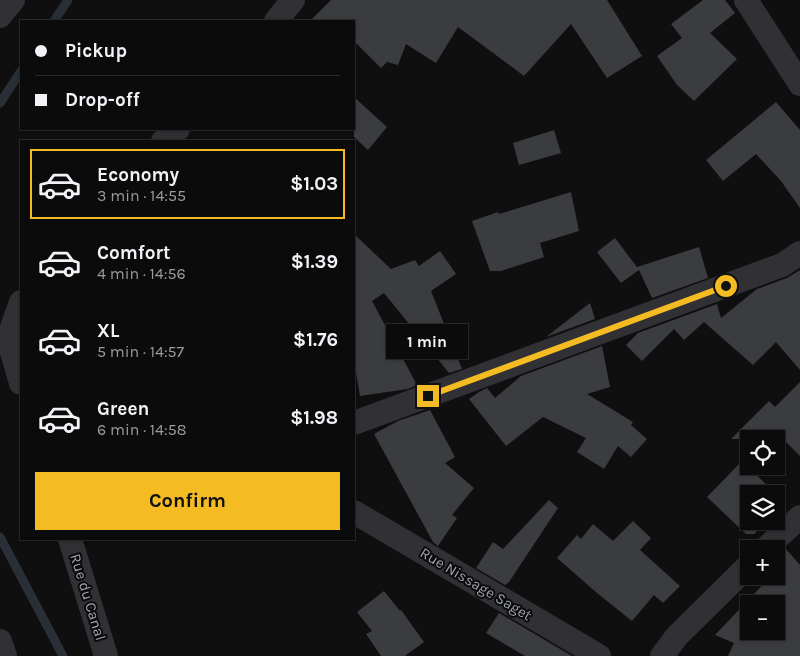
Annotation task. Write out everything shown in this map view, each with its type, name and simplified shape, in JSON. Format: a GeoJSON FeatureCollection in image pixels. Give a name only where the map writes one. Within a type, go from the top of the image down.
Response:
{"type":"FeatureCollection","features":[{"type":"Feature","properties":{"kind":"street"},"geometry":{"type":"LineString","coordinates":[[0,16],[13,0]]}},
{"type":"Feature","properties":{"kind":"street"},"geometry":{"type":"LineString","coordinates":[[277,20],[293,0]]}},
{"type":"Feature","properties":{"kind":"street"},"geometry":{"type":"LineString","coordinates":[[746,0],[800,84]]}},
{"type":"Feature","properties":{"kind":"street"},"geometry":{"type":"LineString","coordinates":[[164,140],[177,130]]}},
{"type":"Feature","properties":{"kind":"street"},"geometry":{"type":"LineString","coordinates":[[355,423],[782,266],[800,253]]}},
{"type":"Feature","properties":{"kind":"street"},"geometry":{"type":"LineString","coordinates":[[20,304],[4,341],[20,380]]}},
{"type":"Feature","properties":{"kind":"street","name":"Rue Nissage Saget"},"geometry":{"type":"LineString","coordinates":[[355,513],[598,656]]}},
{"type":"Feature","properties":{"kind":"street"},"geometry":{"type":"LineString","coordinates":[[775,540],[800,517]]}},
{"type":"Feature","properties":{"kind":"street","name":"Rue du Canal"},"geometry":{"type":"LineString","coordinates":[[70,540],[106,656]]}},
{"type":"Feature","properties":{"kind":"street"},"geometry":{"type":"LineString","coordinates":[[662,656],[677,636],[740,574]]}},
{"type":"Feature","properties":{"kind":"street"},"geometry":{"type":"LineString","coordinates":[[0,641],[5,656]]}},
{"type":"Feature","properties":{"kind":"building"},"geometry":{"type":"Polygon","coordinates":[[[331,0],[607,0],[642,56],[607,78],[571,24],[524,76],[458,27],[436,63],[406,44],[398,65],[387,62],[381,68],[355,42],[355,20],[311,20],[331,0]]]}},
{"type":"Feature","properties":{"kind":"building"},"geometry":{"type":"Polygon","coordinates":[[[703,0],[725,0],[735,13],[710,33],[737,59],[694,101],[677,85],[657,56],[682,38],[671,24],[703,0]]]}},
{"type":"Feature","properties":{"kind":"building"},"geometry":{"type":"Polygon","coordinates":[[[355,98],[387,127],[368,150],[354,137],[355,98]]]}},
{"type":"Feature","properties":{"kind":"building"},"geometry":{"type":"Polygon","coordinates":[[[776,102],[800,130],[800,208],[781,181],[756,154],[723,181],[706,160],[776,102]]]}},
{"type":"Feature","properties":{"kind":"building"},"geometry":{"type":"Polygon","coordinates":[[[554,130],[561,153],[519,165],[513,143],[554,130]]]}},
{"type":"Feature","properties":{"kind":"building"},"geometry":{"type":"Polygon","coordinates":[[[571,192],[579,231],[540,243],[544,257],[501,271],[490,271],[472,221],[571,192]]]}},
{"type":"Feature","properties":{"kind":"building"},"geometry":{"type":"Polygon","coordinates":[[[355,235],[391,269],[415,260],[419,266],[440,251],[456,274],[431,291],[462,369],[449,373],[384,293],[372,301],[417,385],[408,389],[360,396],[355,366],[355,235]]]}},
{"type":"Feature","properties":{"kind":"building"},"geometry":{"type":"Polygon","coordinates":[[[615,238],[637,267],[699,247],[708,278],[652,298],[639,270],[621,283],[597,252],[615,238]]]}},
{"type":"Feature","properties":{"kind":"building"},"geometry":{"type":"Polygon","coordinates":[[[800,270],[800,370],[776,342],[753,365],[704,322],[684,340],[674,329],[642,361],[626,345],[638,333],[717,304],[721,318],[757,289],[787,278],[800,270]]]}},
{"type":"Feature","properties":{"kind":"building"},"geometry":{"type":"Polygon","coordinates":[[[590,303],[595,319],[546,337],[577,313],[590,303]]]}},
{"type":"Feature","properties":{"kind":"building"},"geometry":{"type":"Polygon","coordinates":[[[602,346],[610,387],[587,394],[633,422],[631,425],[647,439],[631,457],[618,446],[604,469],[577,452],[586,438],[543,417],[506,446],[469,399],[487,388],[495,398],[521,376],[602,346]]]}},
{"type":"Feature","properties":{"kind":"building"},"geometry":{"type":"Polygon","coordinates":[[[800,382],[800,456],[785,441],[785,430],[740,430],[769,401],[775,407],[800,382]]]}},
{"type":"Feature","properties":{"kind":"building"},"geometry":{"type":"Polygon","coordinates":[[[430,410],[455,457],[445,463],[474,488],[452,515],[457,518],[438,546],[433,542],[374,434],[398,421],[430,410]]]}},
{"type":"Feature","properties":{"kind":"building"},"geometry":{"type":"Polygon","coordinates":[[[740,430],[740,439],[731,439],[740,430]]]}},
{"type":"Feature","properties":{"kind":"building"},"geometry":{"type":"Polygon","coordinates":[[[740,463],[740,475],[756,475],[767,485],[740,485],[740,528],[707,497],[740,463]]]}},
{"type":"Feature","properties":{"kind":"building"},"geometry":{"type":"Polygon","coordinates":[[[549,500],[558,508],[509,582],[505,585],[476,568],[493,542],[503,549],[549,500]]]}},
{"type":"Feature","properties":{"kind":"building"},"geometry":{"type":"Polygon","coordinates":[[[633,521],[651,538],[640,550],[680,586],[663,603],[654,595],[632,621],[557,558],[577,535],[581,539],[593,524],[613,541],[633,521]]]}},
{"type":"Feature","properties":{"kind":"building"},"geometry":{"type":"Polygon","coordinates":[[[742,530],[758,530],[754,534],[746,534],[742,530]]]}},
{"type":"Feature","properties":{"kind":"building"},"geometry":{"type":"Polygon","coordinates":[[[786,549],[800,565],[800,656],[728,656],[734,643],[715,635],[740,609],[740,640],[785,640],[785,595],[753,595],[762,585],[785,585],[786,549]]]}},
{"type":"Feature","properties":{"kind":"building"},"geometry":{"type":"Polygon","coordinates":[[[384,591],[401,610],[424,642],[405,656],[381,656],[366,634],[372,631],[357,612],[384,591]]]}},
{"type":"Feature","properties":{"kind":"building"},"geometry":{"type":"Polygon","coordinates":[[[499,613],[572,656],[525,656],[486,633],[499,613]]]}},
{"type":"Feature","properties":{"kind":"waterway"},"geometry":{"type":"LineString","coordinates":[[55,20],[68,0]]}},
{"type":"Feature","properties":{"kind":"waterway"},"geometry":{"type":"LineString","coordinates":[[0,103],[20,73]]}},
{"type":"Feature","properties":{"kind":"waterway"},"geometry":{"type":"LineString","coordinates":[[0,537],[63,656]]}},
{"type":"Feature","properties":{"kind":"route"},"geometry":{"type":"LineString","coordinates":[[428,396],[726,286]]}}]}
